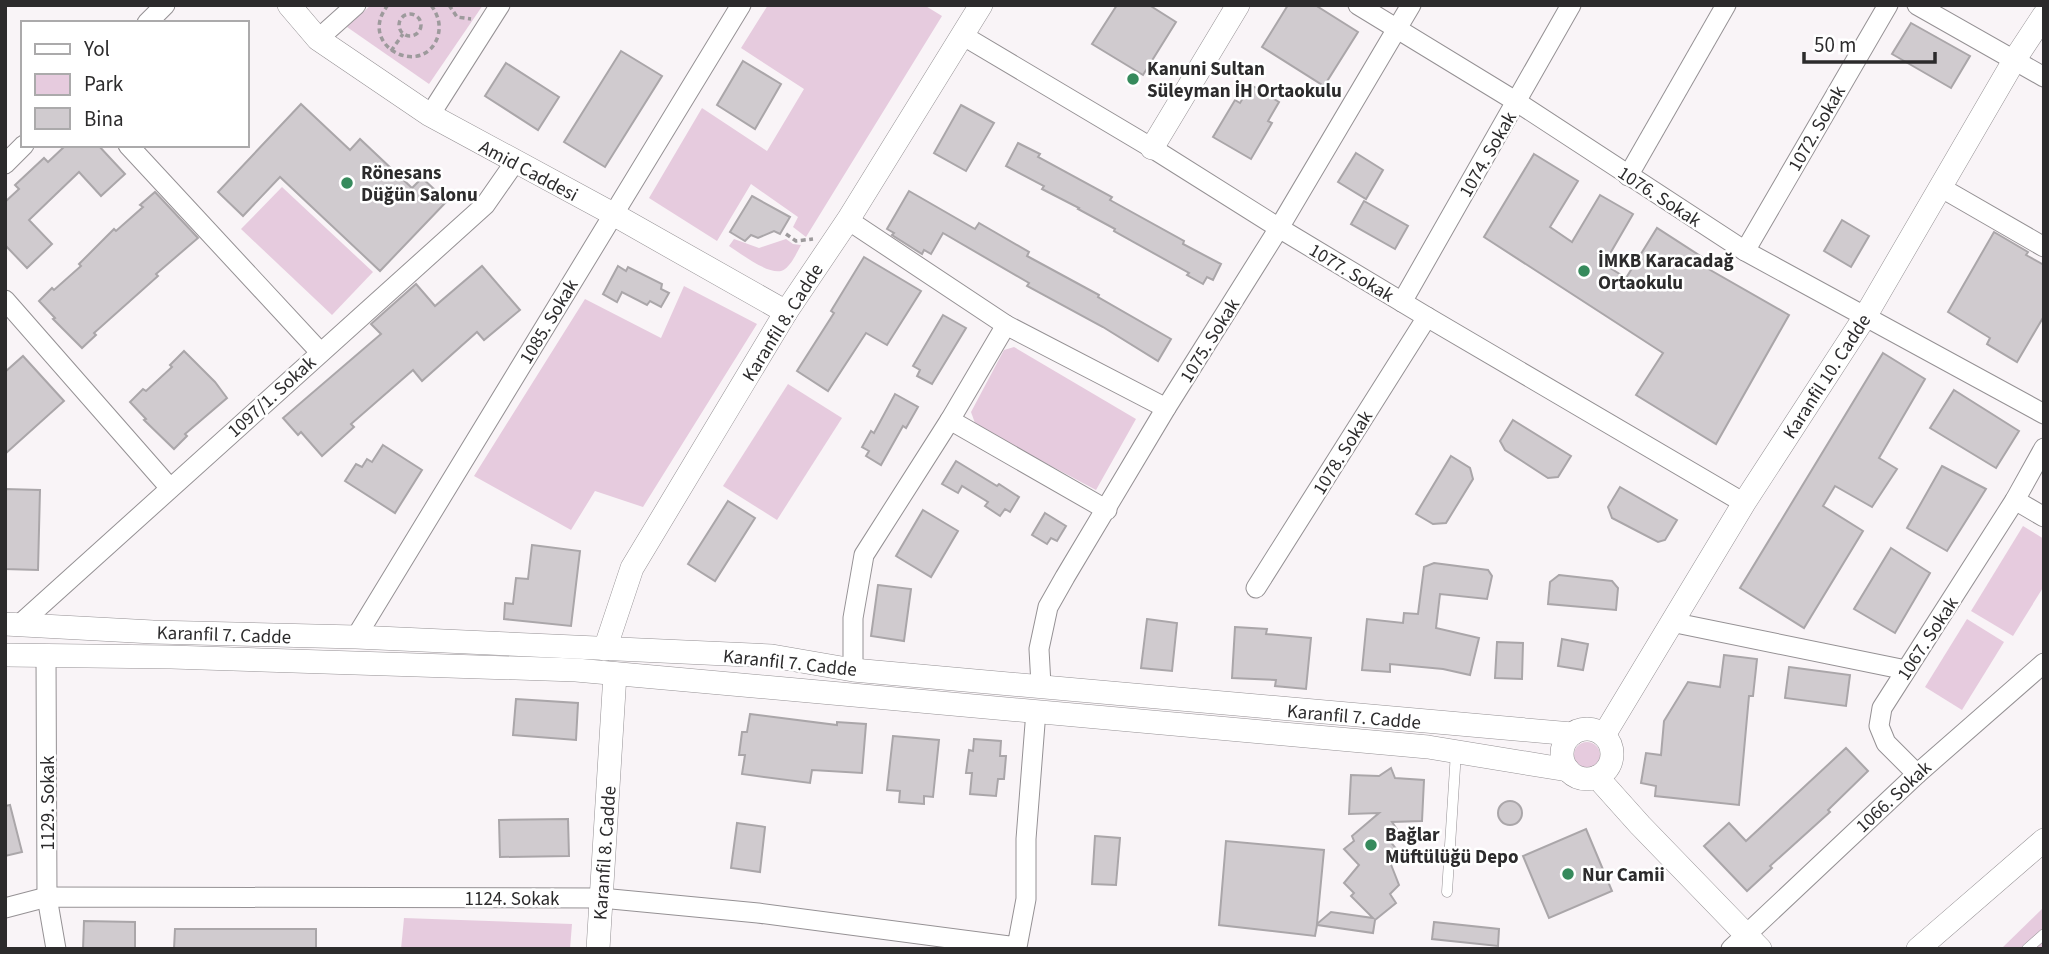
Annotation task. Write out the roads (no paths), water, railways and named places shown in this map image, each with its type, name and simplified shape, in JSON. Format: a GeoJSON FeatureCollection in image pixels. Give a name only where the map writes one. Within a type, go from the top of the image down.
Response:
{"type":"FeatureCollection","features":[{"type":"Feature","properties":{"kind":"street"},"geometry":{"type":"LineString","coordinates":[[149,21],[164,5]]}},
{"type":"Feature","properties":{"kind":"street","name":"Amid Caddesi"},"geometry":{"type":"LineString","coordinates":[[289,5],[318,39],[430,115],[786,312]]}},
{"type":"Feature","properties":{"kind":"street"},"geometry":{"type":"LineString","coordinates":[[318,39],[356,5]]}},
{"type":"Feature","properties":{"kind":"street"},"geometry":{"type":"LineString","coordinates":[[430,115],[500,5]]}},
{"type":"Feature","properties":{"kind":"street","name":"1085. Sokak"},"geometry":{"type":"LineString","coordinates":[[356,638],[741,5]]}},
{"type":"Feature","properties":{"kind":"street"},"geometry":{"type":"LineString","coordinates":[[1152,148],[1238,5]]}},
{"type":"Feature","properties":{"kind":"street","name":"1076. Sokak"},"geometry":{"type":"LineString","coordinates":[[1357,5],[1517,102],[1745,251],[2044,414]]}},
{"type":"Feature","properties":{"kind":"street","name":"1075. Sokak"},"geometry":{"type":"LineString","coordinates":[[1041,685],[1039,649],[1048,607],[1166,408],[1279,228],[1411,5]]}},
{"type":"Feature","properties":{"kind":"street","name":"1074. Sokak"},"geometry":{"type":"LineString","coordinates":[[1402,302],[1571,5]]}},
{"type":"Feature","properties":{"kind":"street"},"geometry":{"type":"LineString","coordinates":[[1628,176],[1726,5]]}},
{"type":"Feature","properties":{"kind":"street","name":"1072. Sokak"},"geometry":{"type":"LineString","coordinates":[[1745,251],[1888,5]]}},
{"type":"Feature","properties":{"kind":"street"},"geometry":{"type":"LineString","coordinates":[[1917,5],[2044,78]]}},
{"type":"Feature","properties":{"kind":"street","name":"Karanfil 8. Cadde"},"geometry":{"type":"LineString","coordinates":[[605,649],[632,568],[786,312],[848,220],[962,35],[975,7]]}},
{"type":"Feature","properties":{"kind":"street","name":"Karanfil 10. Cadde"},"geometry":{"type":"LineString","coordinates":[[1604,735],[1744,503],[1866,316],[2015,59],[2044,15]]}},
{"type":"Feature","properties":{"kind":"street","name":"1077. Sokak"},"geometry":{"type":"LineString","coordinates":[[962,35],[1427,317],[1744,503]]}},
{"type":"Feature","properties":{"kind":"street"},"geometry":{"type":"LineString","coordinates":[[5,164],[22,147]]}},
{"type":"Feature","properties":{"kind":"street"},"geometry":{"type":"LineString","coordinates":[[130,147],[320,352]]}},
{"type":"Feature","properties":{"kind":"street","name":"1097/1. Sokak"},"geometry":{"type":"LineString","coordinates":[[13,624],[170,488],[485,205],[515,162]]}},
{"type":"Feature","properties":{"kind":"street"},"geometry":{"type":"LineString","coordinates":[[1940,187],[2044,247]]}},
{"type":"Feature","properties":{"kind":"street"},"geometry":{"type":"LineString","coordinates":[[848,220],[1006,325],[1166,408]]}},
{"type":"Feature","properties":{"kind":"street"},"geometry":{"type":"LineString","coordinates":[[5,300],[170,488]]}},
{"type":"Feature","properties":{"kind":"street","name":"1078. Sokak"},"geometry":{"type":"LineString","coordinates":[[1256,587],[1427,317]]}},
{"type":"Feature","properties":{"kind":"street"},"geometry":{"type":"LineString","coordinates":[[853,670],[853,618],[864,555],[950,420],[1006,325]]}},
{"type":"Feature","properties":{"kind":"street"},"geometry":{"type":"LineString","coordinates":[[950,420],[1107,510]]}},
{"type":"Feature","properties":{"kind":"street","name":"1067. Sokak"},"geometry":{"type":"LineString","coordinates":[[1917,774],[1886,743],[1879,726],[1882,708],[2015,500],[2044,448]]}},
{"type":"Feature","properties":{"kind":"street"},"geometry":{"type":"LineString","coordinates":[[2015,500],[2044,517]]}},
{"type":"Feature","properties":{"kind":"street"},"geometry":{"type":"LineString","coordinates":[[1671,622],[1906,670]]}},
{"type":"Feature","properties":{"kind":"street","name":"Karanfil 7. Cadde"},"geometry":{"type":"LineString","coordinates":[[13,624],[772,656],[853,670],[1572,734]]}},
{"type":"Feature","properties":{"kind":"street","name":"Karanfil 7. Cadde"},"geometry":{"type":"LineString","coordinates":[[5,655],[171,656],[563,670],[1036,711],[1457,752],[1568,770]]}},
{"type":"Feature","properties":{"kind":"street","name":"1129. Sokak"},"geometry":{"type":"LineString","coordinates":[[46,656],[47,897],[56,949]]}},
{"type":"Feature","properties":{"kind":"street","name":"1066. Sokak"},"geometry":{"type":"LineString","coordinates":[[1746,944],[1917,774],[2044,663]]}},
{"type":"Feature","properties":{"kind":"street","name":"Karanfil 8. Cadde"},"geometry":{"type":"LineString","coordinates":[[598,949],[615,674]]}},
{"type":"Feature","properties":{"kind":"street","name":"1124. Sokak"},"geometry":{"type":"LineString","coordinates":[[5,908],[47,897],[601,898],[758,913],[1017,947],[1026,899],[1026,839],[1036,711]]}},
{"type":"Feature","properties":{"kind":"street"},"geometry":{"type":"LineString","coordinates":[[1588,729],[1604,735],[1612,750],[1612,758],[1604,773],[1597,777],[1581,779],[1568,770],[1562,755],[1563,747],[1572,734],[1588,729]]}},
{"type":"Feature","properties":{"kind":"street"},"geometry":{"type":"LineString","coordinates":[[1597,777],[1746,944]]}},
{"type":"Feature","properties":{"kind":"street"},"geometry":{"type":"LineString","coordinates":[[1918,949],[2044,840]]}},
{"type":"Feature","properties":{"kind":"lane"},"geometry":{"type":"LineString","coordinates":[[1447,892],[1457,752]]}},
{"type":"Feature","properties":{"kind":"lane"},"geometry":{"type":"LineString","coordinates":[[2031,947],[2044,934]]}},
{"type":"Feature","properties":{"kind":"place","name":"Kanuni Sultan Süleyman İH Ortaokulu"},"geometry":{"type":"Point","coordinates":[1133,79]}},
{"type":"Feature","properties":{"kind":"place","name":"Rönesans Düğün Salonu"},"geometry":{"type":"Point","coordinates":[347,183]}},
{"type":"Feature","properties":{"kind":"place","name":"İMKB Karacadağ Ortaokulu"},"geometry":{"type":"Point","coordinates":[1584,271]}},
{"type":"Feature","properties":{"kind":"place","name":"Bağlar Müftülüğü Depo"},"geometry":{"type":"Point","coordinates":[1371,845]}},
{"type":"Feature","properties":{"kind":"place","name":"Nur Camii"},"geometry":{"type":"Point","coordinates":[1568,874]}}]}
